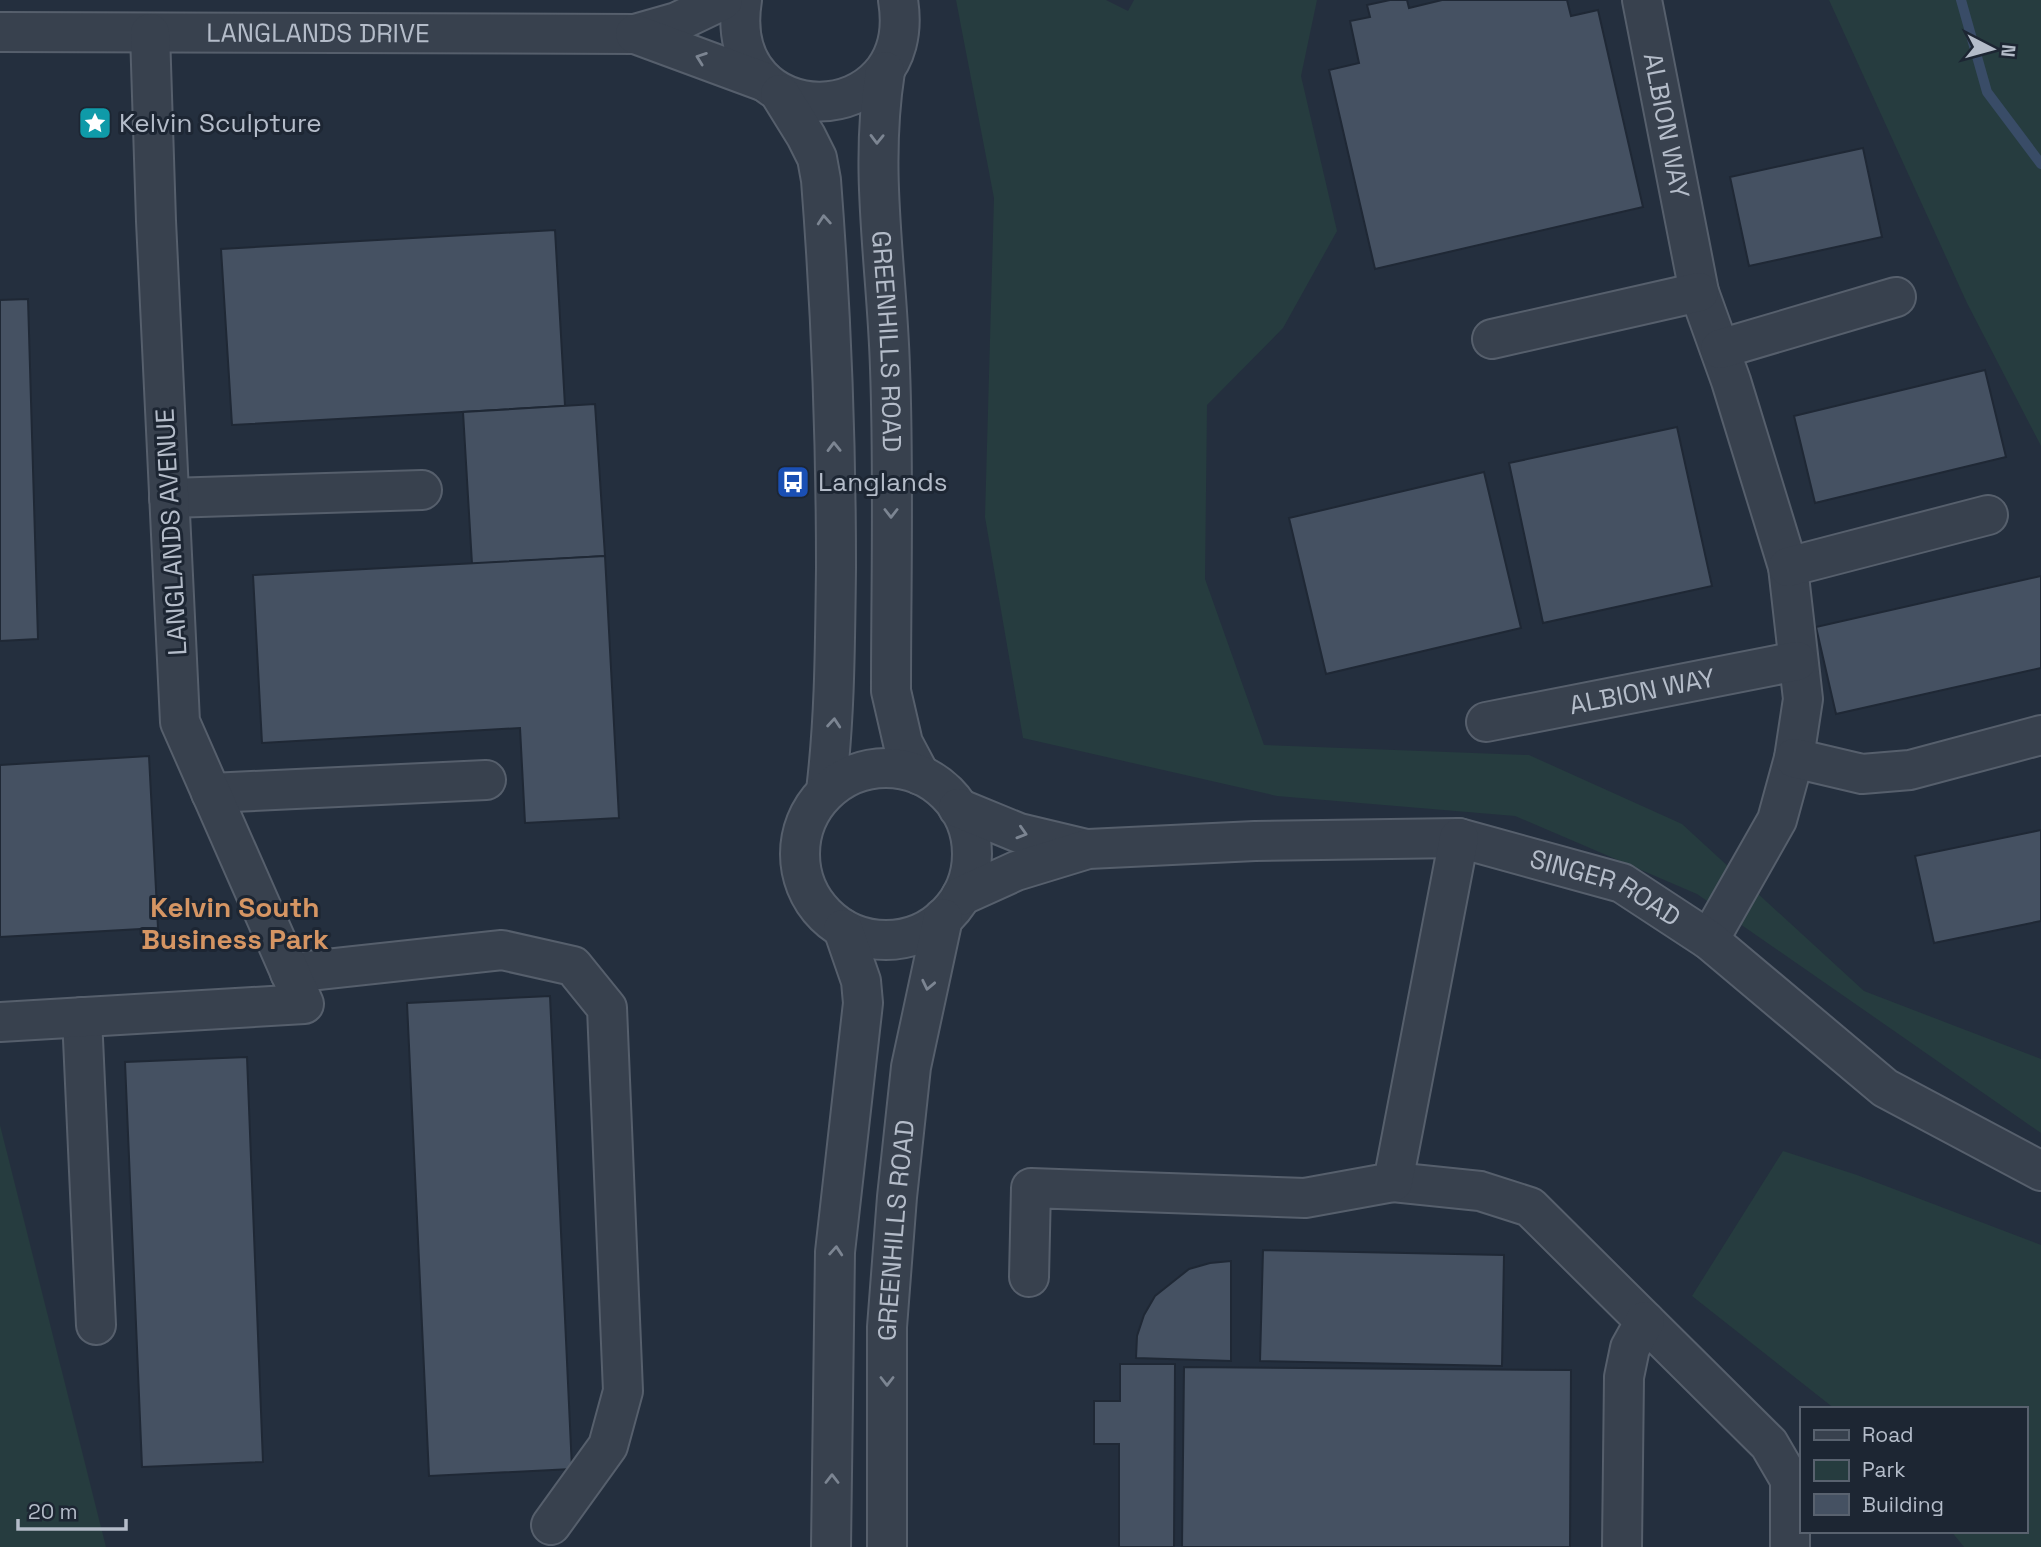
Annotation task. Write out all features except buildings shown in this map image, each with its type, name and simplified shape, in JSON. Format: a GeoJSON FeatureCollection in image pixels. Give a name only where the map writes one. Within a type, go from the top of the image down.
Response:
{"type":"FeatureCollection","features":[{"type":"Feature","properties":{"kind":"street","name":"LANGLANDS DRIVE"},"geometry":{"type":"LineString","coordinates":[[0,32],[635,34],[677,22],[723,0]]}},
{"type":"Feature","properties":{"kind":"street","name":"GREENHILLS ROAD"},"geometry":{"type":"LineString","coordinates":[[742,0],[738,22],[742,46],[750,64],[773,88],[817,158],[821,180],[832,324],[835,715],[826,791]]}},
{"type":"Feature","properties":{"kind":"street","name":"GREENHILLS ROAD"},"geometry":{"type":"LineString","coordinates":[[898,0],[901,21],[897,47],[885,71],[877,118],[876,187],[890,367],[891,691],[903,743],[920,775]]}},
{"type":"Feature","properties":{"kind":"street","name":"ALBION WAY"},"geometry":{"type":"LineString","coordinates":[[1642,0],[1699,292],[1720,349],[1788,567],[1803,699],[1794,758],[1777,821],[1709,940]]}},
{"type":"Feature","properties":{"kind":"street","name":"LANGLANDS AVENUE"},"geometry":{"type":"LineString","coordinates":[[150,33],[180,722],[297,989]]}},
{"type":"Feature","properties":{"kind":"street","name":"LANGLANDS DRIVE"},"geometry":{"type":"LineString","coordinates":[[635,34],[813,103],[840,101],[865,90],[885,71]]}},
{"type":"Feature","properties":{"kind":"street"},"geometry":{"type":"LineString","coordinates":[[1492,339],[1699,292]]}},
{"type":"Feature","properties":{"kind":"street"},"geometry":{"type":"LineString","coordinates":[[1720,349],[1896,297]]}},
{"type":"Feature","properties":{"kind":"street"},"geometry":{"type":"LineString","coordinates":[[169,498],[422,490]]}},
{"type":"Feature","properties":{"kind":"street"},"geometry":{"type":"LineString","coordinates":[[1788,567],[1988,515]]}},
{"type":"Feature","properties":{"kind":"street","name":"ALBION WAY"},"geometry":{"type":"LineString","coordinates":[[1486,722],[1797,661]]}},
{"type":"Feature","properties":{"kind":"street"},"geometry":{"type":"LineString","coordinates":[[1794,758],[1862,774],[1910,770],[2041,735]]}},
{"type":"Feature","properties":{"kind":"street"},"geometry":{"type":"LineString","coordinates":[[896,768],[920,775],[942,789],[958,808],[968,829],[972,852],[969,874],[952,907],[920,933],[894,940],[868,938],[843,929],[825,915],[811,897],[801,864],[803,830],[812,809],[826,791],[847,777],[871,769],[896,768]]}},
{"type":"Feature","properties":{"kind":"street"},"geometry":{"type":"LineString","coordinates":[[211,793],[486,780]]}},
{"type":"Feature","properties":{"kind":"street","name":"SINGER ROAD"},"geometry":{"type":"LineString","coordinates":[[958,808],[1019,833],[1087,849]]}},
{"type":"Feature","properties":{"kind":"street"},"geometry":{"type":"LineString","coordinates":[[1393,1182],[1460,838]]}},
{"type":"Feature","properties":{"kind":"street","name":"SINGER ROAD"},"geometry":{"type":"LineString","coordinates":[[952,907],[1016,871],[1087,849],[1255,841],[1460,838],[1622,883],[1709,940],[1885,1088],[2041,1171]]}},
{"type":"Feature","properties":{"kind":"street","name":"GREENHILLS ROAD"},"geometry":{"type":"LineString","coordinates":[[887,1547],[887,1327],[897,1197],[911,1067],[952,907]]}},
{"type":"Feature","properties":{"kind":"street"},"geometry":{"type":"LineString","coordinates":[[831,1547],[835,1252],[863,1003],[861,981],[843,929]]}},
{"type":"Feature","properties":{"kind":"street"},"geometry":{"type":"LineString","coordinates":[[0,1022],[82,1017],[297,989],[502,950],[573,966],[607,1008],[623,1391],[608,1446],[551,1525]]}},
{"type":"Feature","properties":{"kind":"street"},"geometry":{"type":"LineString","coordinates":[[82,1017],[96,1325]]}},
{"type":"Feature","properties":{"kind":"street"},"geometry":{"type":"LineString","coordinates":[[1029,1277],[1031,1188],[1305,1198],[1393,1182],[1480,1191],[1530,1207],[1769,1444],[1790,1480],[1790,1547]]}},
{"type":"Feature","properties":{"kind":"street"},"geometry":{"type":"LineString","coordinates":[[1622,1547],[1624,1377],[1630,1348],[1645,1321]]}},
{"type":"Feature","properties":{"kind":"green space"},"geometry":{"type":"Polygon","coordinates":[[[956,0],[1106,0],[1128,11],[1134,0],[1317,0],[1301,76],[1337,231],[1283,328],[1207,405],[1205,579],[1264,745],[1529,755],[1682,824],[1864,991],[2041,1059],[2041,1133],[1697,894],[1515,816],[1277,796],[1023,738],[985,517],[994,198],[956,0]]]}},
{"type":"Feature","properties":{"kind":"green space"},"geometry":{"type":"Polygon","coordinates":[[[1829,0],[2041,0],[2041,446],[1967,303],[1829,0]]]}},
{"type":"Feature","properties":{"kind":"green space"},"geometry":{"type":"Polygon","coordinates":[[[0,1125],[106,1547],[0,1547],[0,1125]]]}},
{"type":"Feature","properties":{"kind":"green space"},"geometry":{"type":"Polygon","coordinates":[[[1783,1151],[1857,1175],[2041,1245],[2041,1547],[1964,1547],[1953,1533],[2027,1533],[2027,1407],[1832,1407],[1692,1296],[1783,1151]]]}},
{"type":"Feature","properties":{"kind":"waterway"},"geometry":{"type":"LineString","coordinates":[[1961,0],[1987,92],[2041,164]]}},
{"type":"Feature","properties":{"kind":"place","name":"Kelvin Sculpture"},"geometry":{"type":"Point","coordinates":[95,123]}},
{"type":"Feature","properties":{"kind":"place","name":"Langlands"},"geometry":{"type":"Point","coordinates":[793,482]}},
{"type":"Feature","properties":{"kind":"district","name":"Kelvin South Business Park"},"geometry":{"type":"Point","coordinates":[235,923]}}]}
